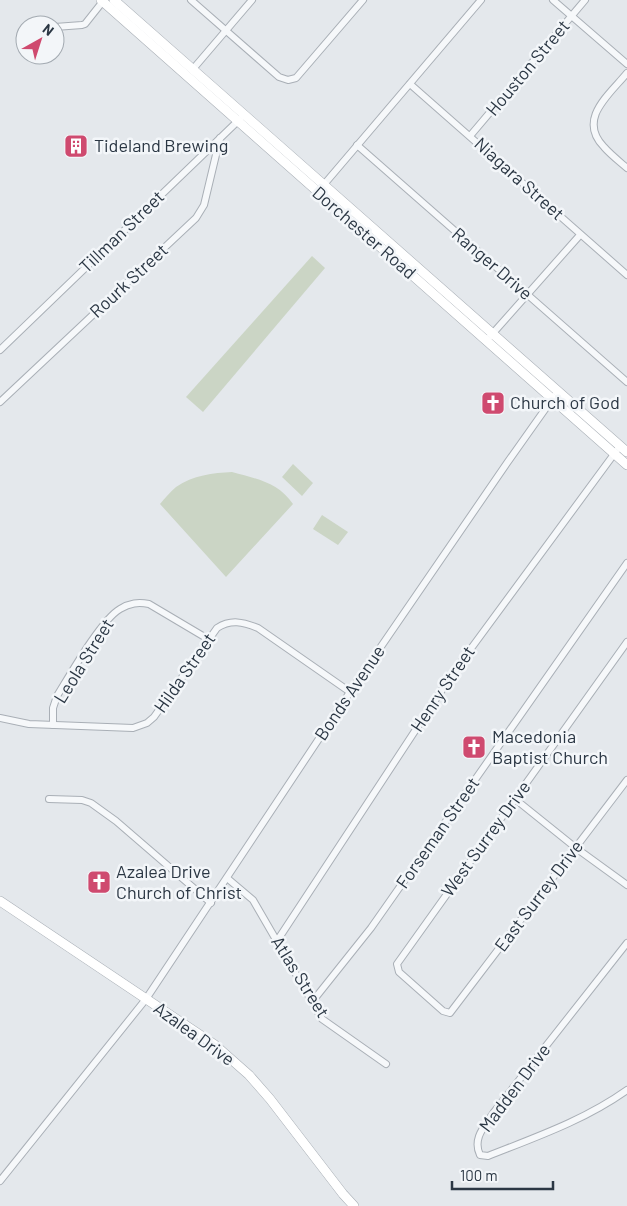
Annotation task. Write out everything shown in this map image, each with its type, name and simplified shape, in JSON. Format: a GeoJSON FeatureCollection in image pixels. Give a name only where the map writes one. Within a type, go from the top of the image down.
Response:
{"type":"FeatureCollection","features":[{"type":"Feature","properties":{"kind":"main road","name":"Dorchester Road"},"geometry":{"type":"LineString","coordinates":[[114,0],[193,68],[241,118],[318,192],[489,338],[558,391],[624,448]]}},
{"type":"Feature","properties":{"kind":"main road","name":"Dorchester Road"},"geometry":{"type":"LineString","coordinates":[[103,1],[241,118],[324,184],[552,399],[627,465]]}},
{"type":"Feature","properties":{"kind":"main road","name":"Azalea Drive"},"geometry":{"type":"LineString","coordinates":[[0,901],[215,1045],[249,1075],[270,1098],[354,1206]]}},
{"type":"Feature","properties":{"kind":"street"},"geometry":{"type":"LineString","coordinates":[[191,0],[279,77],[288,80],[296,78],[363,0]]}},
{"type":"Feature","properties":{"kind":"street"},"geometry":{"type":"LineString","coordinates":[[193,68],[252,0]]}},
{"type":"Feature","properties":{"kind":"street"},"geometry":{"type":"LineString","coordinates":[[318,192],[481,0]]}},
{"type":"Feature","properties":{"kind":"street"},"geometry":{"type":"LineString","coordinates":[[554,0],[627,64]]}},
{"type":"Feature","properties":{"kind":"street","name":"Houston Street"},"geometry":{"type":"LineString","coordinates":[[470,136],[585,0]]}},
{"type":"Feature","properties":{"kind":"street"},"geometry":{"type":"LineString","coordinates":[[65,26],[85,24],[103,1]]}},
{"type":"Feature","properties":{"kind":"street"},"geometry":{"type":"LineString","coordinates":[[627,73],[600,106],[594,117],[593,126],[595,134],[604,147],[627,168]]}},
{"type":"Feature","properties":{"kind":"street","name":"Niagara Street"},"geometry":{"type":"LineString","coordinates":[[410,84],[627,276]]}},
{"type":"Feature","properties":{"kind":"street","name":"Tillman Street"},"geometry":{"type":"LineString","coordinates":[[0,350],[241,118]]}},
{"type":"Feature","properties":{"kind":"street","name":"Rourk Street"},"geometry":{"type":"LineString","coordinates":[[0,402],[196,218],[204,205],[220,138]]}},
{"type":"Feature","properties":{"kind":"street","name":"Ranger Drive"},"geometry":{"type":"LineString","coordinates":[[357,145],[627,382]]}},
{"type":"Feature","properties":{"kind":"street"},"geometry":{"type":"LineString","coordinates":[[489,338],[580,235]]}},
{"type":"Feature","properties":{"kind":"street","name":"Bonds Avenue"},"geometry":{"type":"LineString","coordinates":[[0,1181],[146,999],[350,692],[558,391]]}},
{"type":"Feature","properties":{"kind":"street","name":"Henry Street"},"geometry":{"type":"LineString","coordinates":[[277,941],[453,673],[614,453],[624,448]]}},
{"type":"Feature","properties":{"kind":"street","name":"Forseman Street"},"geometry":{"type":"LineString","coordinates":[[312,1002],[371,928],[627,563]]}},
{"type":"Feature","properties":{"kind":"street","name":"Leola Street"},"geometry":{"type":"LineString","coordinates":[[53,725],[53,708],[57,696],[105,622],[120,609],[139,602],[149,604],[208,639]]}},
{"type":"Feature","properties":{"kind":"street","name":"Hilda Street"},"geometry":{"type":"LineString","coordinates":[[0,718],[29,724],[133,728],[154,717],[208,639],[217,628],[225,623],[245,623],[258,628],[350,692]]}},
{"type":"Feature","properties":{"kind":"street","name":"West Surrey Drive"},"geometry":{"type":"LineString","coordinates":[[450,1013],[443,1010],[400,972],[397,964],[627,642]]}},
{"type":"Feature","properties":{"kind":"street","name":"East Surrey Drive"},"geometry":{"type":"LineString","coordinates":[[450,1013],[627,780]]}},
{"type":"Feature","properties":{"kind":"street"},"geometry":{"type":"LineString","coordinates":[[49,799],[91,802],[116,821],[211,903]]}},
{"type":"Feature","properties":{"kind":"street"},"geometry":{"type":"LineString","coordinates":[[515,799],[576,848],[627,885]]}},
{"type":"Feature","properties":{"kind":"street","name":"Atlas Street"},"geometry":{"type":"LineString","coordinates":[[227,878],[253,900],[322,1019],[386,1064]]}},
{"type":"Feature","properties":{"kind":"street","name":"Madden Drive"},"geometry":{"type":"LineString","coordinates":[[627,943],[494,1112],[477,1138],[476,1147],[480,1154],[488,1156],[552,1131],[609,1103],[627,1090]]}},
{"type":"Feature","properties":{"kind":"green space"},"geometry":{"type":"Polygon","coordinates":[[[312,256],[325,268],[203,412],[186,397],[312,256]]]}},
{"type":"Feature","properties":{"kind":"green space"},"geometry":{"type":"Polygon","coordinates":[[[293,464],[313,483],[302,496],[282,477],[293,464]]]}},
{"type":"Feature","properties":{"kind":"green space"},"geometry":{"type":"Polygon","coordinates":[[[232,472],[258,479],[274,486],[293,504],[226,577],[160,504],[176,487],[189,480],[210,474],[232,472]]]}},
{"type":"Feature","properties":{"kind":"green space"},"geometry":{"type":"Polygon","coordinates":[[[322,515],[348,532],[338,545],[313,529],[322,515]]]}},
{"type":"Feature","properties":{"kind":"place","name":"Tideland Brewing"},"geometry":{"type":"Point","coordinates":[76,146]}},
{"type":"Feature","properties":{"kind":"place","name":"Church of God"},"geometry":{"type":"Point","coordinates":[493,403]}},
{"type":"Feature","properties":{"kind":"place","name":"Macedonia Baptist Church"},"geometry":{"type":"Point","coordinates":[474,747]}},
{"type":"Feature","properties":{"kind":"place","name":"Azalea Drive Church of Christ"},"geometry":{"type":"Point","coordinates":[99,882]}}]}
